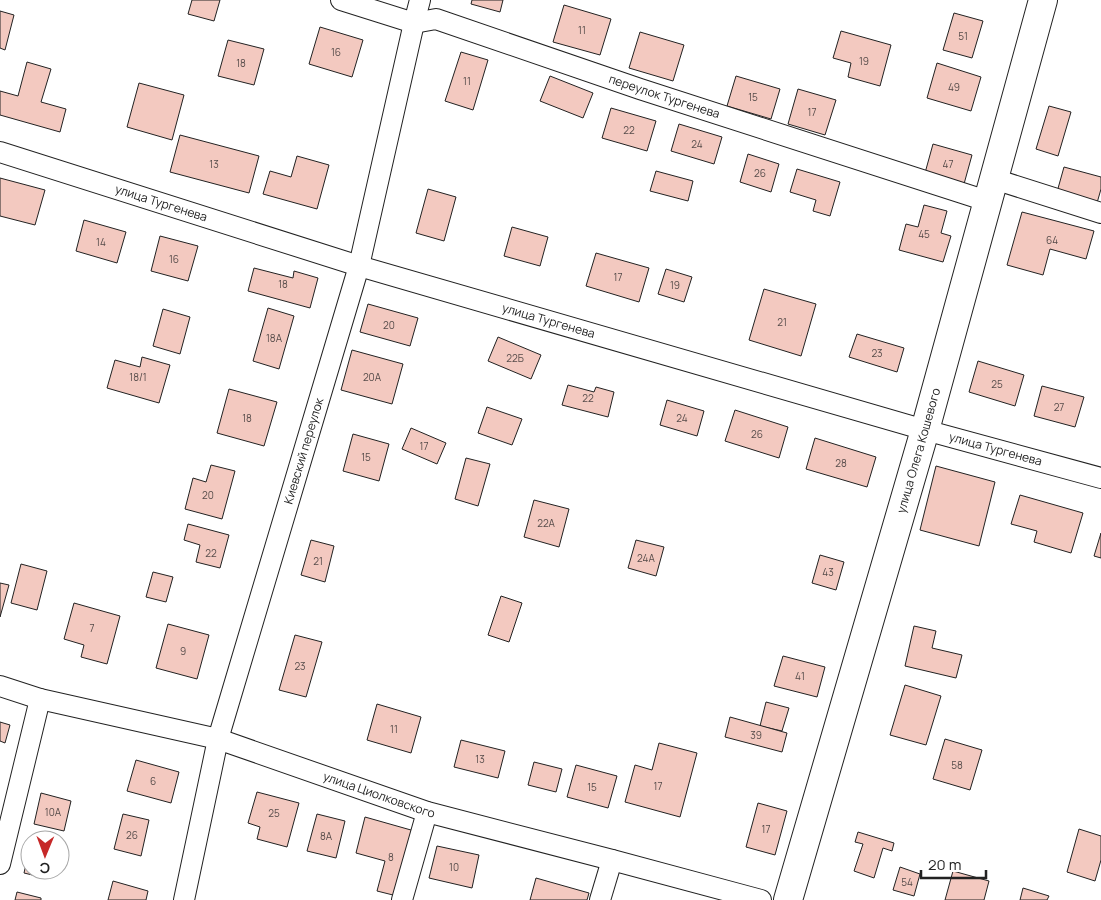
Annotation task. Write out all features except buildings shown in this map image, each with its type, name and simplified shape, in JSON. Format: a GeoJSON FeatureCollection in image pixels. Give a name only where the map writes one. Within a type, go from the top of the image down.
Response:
{"type":"FeatureCollection","features":[{"type":"Feature","properties":{"kind":"street","name":"переулок Тургенева"},"geometry":{"type":"LineString","coordinates":[[341,0],[414,23],[436,19],[640,89],[991,190],[1101,212]]}},
{"type":"Feature","properties":{"kind":"street","name":"Киевский переулок"},"geometry":{"type":"LineString","coordinates":[[184,900],[218,739],[359,266],[420,0]]}},
{"type":"Feature","properties":{"kind":"street","name":"улица Олега Кошевого"},"geometry":{"type":"LineString","coordinates":[[788,900],[925,430],[1043,0]]}},
{"type":"Feature","properties":{"kind":"street","name":"улица Тургенева"},"geometry":{"type":"LineString","coordinates":[[0,152],[359,266],[925,430],[1101,478]]}},
{"type":"Feature","properties":{"kind":"street","name":"улица Циолковского"},"geometry":{"type":"LineString","coordinates":[[0,686],[40,699],[218,739],[427,812],[761,900]]}},
{"type":"Feature","properties":{"kind":"street"},"geometry":{"type":"LineString","coordinates":[[0,864],[40,699]]}},
{"type":"Feature","properties":{"kind":"street"},"geometry":{"type":"LineString","coordinates":[[402,900],[427,812]]}},
{"type":"Feature","properties":{"kind":"street"},"geometry":{"type":"LineString","coordinates":[[600,900],[612,860]]}}]}
